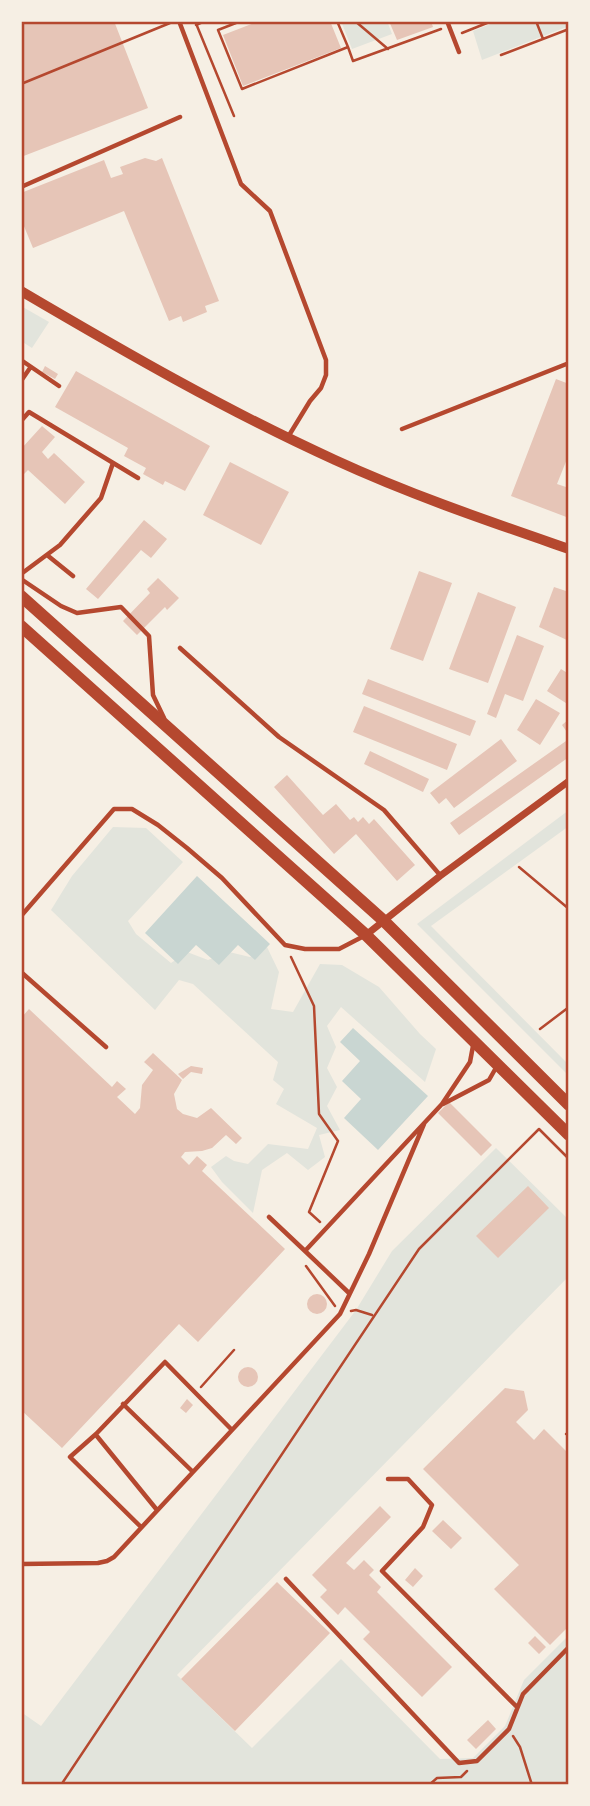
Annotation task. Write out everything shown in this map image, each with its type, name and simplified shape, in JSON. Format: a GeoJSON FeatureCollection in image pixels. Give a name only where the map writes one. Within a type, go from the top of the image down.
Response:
{"type":"FeatureCollection","features":[{"type":"Feature","properties":{"kind":"main road"},"geometry":{"type":"LineString","coordinates":[[21,596],[384,921],[569,1105]]}},
{"type":"Feature","properties":{"kind":"main road"},"geometry":{"type":"LineString","coordinates":[[23,632],[366,935],[569,1135]]}},
{"type":"Feature","properties":{"kind":"street"},"geometry":{"type":"LineString","coordinates":[[21,291],[135,357],[288,438],[349,466],[569,549]]}},
{"type":"Feature","properties":{"kind":"street"},"geometry":{"type":"LineString","coordinates":[[366,935],[440,876],[569,781]]}},
{"type":"Feature","properties":{"kind":"lane"},"geometry":{"type":"LineString","coordinates":[[177,21],[241,184],[270,211],[326,359],[326,375],[321,388],[288,438]]}},
{"type":"Feature","properties":{"kind":"lane"},"geometry":{"type":"LineString","coordinates":[[448,24],[459,52]]}},
{"type":"Feature","properties":{"kind":"lane"},"geometry":{"type":"LineString","coordinates":[[21,187],[180,117]]}},
{"type":"Feature","properties":{"kind":"lane"},"geometry":{"type":"LineString","coordinates":[[21,360],[59,386]]}},
{"type":"Feature","properties":{"kind":"lane"},"geometry":{"type":"LineString","coordinates":[[402,429],[569,363]]}},
{"type":"Feature","properties":{"kind":"lane"},"geometry":{"type":"LineString","coordinates":[[21,381],[30,368]]}},
{"type":"Feature","properties":{"kind":"lane"},"geometry":{"type":"LineString","coordinates":[[21,421],[29,412],[138,478]]}},
{"type":"Feature","properties":{"kind":"lane"},"geometry":{"type":"LineString","coordinates":[[113,463],[101,498],[60,545],[21,576],[61,606],[77,613],[121,607],[149,636],[153,695],[169,729]]}},
{"type":"Feature","properties":{"kind":"lane"},"geometry":{"type":"LineString","coordinates":[[47,555],[73,576]]}},
{"type":"Feature","properties":{"kind":"lane"},"geometry":{"type":"LineString","coordinates":[[180,648],[279,737],[384,810],[440,876]]}},
{"type":"Feature","properties":{"kind":"lane"},"geometry":{"type":"LineString","coordinates":[[21,916],[114,809],[132,809],[158,825],[222,878],[285,945],[339,949],[366,935]]}},
{"type":"Feature","properties":{"kind":"lane"},"geometry":{"type":"LineString","coordinates":[[21,972],[106,1046]]}},
{"type":"Feature","properties":{"kind":"lane"},"geometry":{"type":"LineString","coordinates":[[305,1251],[442,1104],[470,1062],[474,1042]]}},
{"type":"Feature","properties":{"kind":"lane"},"geometry":{"type":"LineString","coordinates":[[442,1104],[489,1080],[498,1065]]}},
{"type":"Feature","properties":{"kind":"lane"},"geometry":{"type":"LineString","coordinates":[[21,1564],[107,1562],[340,1314],[369,1254],[424,1124]]}},
{"type":"Feature","properties":{"kind":"lane"},"geometry":{"type":"LineString","coordinates":[[269,1217],[349,1293]]}},
{"type":"Feature","properties":{"kind":"lane"},"geometry":{"type":"LineString","coordinates":[[141,1527],[70,1457],[96,1434],[165,1362],[232,1430]]}},
{"type":"Feature","properties":{"kind":"lane"},"geometry":{"type":"LineString","coordinates":[[124,1404],[193,1472]]}},
{"type":"Feature","properties":{"kind":"lane"},"geometry":{"type":"LineString","coordinates":[[96,1434],[157,1510]]}},
{"type":"Feature","properties":{"kind":"lane"},"geometry":{"type":"LineString","coordinates":[[388,1479],[408,1479],[432,1506],[423,1527],[382,1571],[517,1707]]}},
{"type":"Feature","properties":{"kind":"lane"},"geometry":{"type":"LineString","coordinates":[[286,1579],[459,1763],[477,1761],[509,1729],[523,1694],[569,1647]]}},
{"type":"Feature","properties":{"kind":"path"},"geometry":{"type":"LineString","coordinates":[[21,84],[177,21]]}},
{"type":"Feature","properties":{"kind":"path"},"geometry":{"type":"LineString","coordinates":[[205,21],[196,23],[234,116]]}},
{"type":"Feature","properties":{"kind":"path"},"geometry":{"type":"LineString","coordinates":[[241,21],[218,30],[242,89],[348,47]]}},
{"type":"Feature","properties":{"kind":"path"},"geometry":{"type":"LineString","coordinates":[[337,21],[354,61],[448,24]]}},
{"type":"Feature","properties":{"kind":"path"},"geometry":{"type":"LineString","coordinates":[[355,21],[388,49]]}},
{"type":"Feature","properties":{"kind":"path"},"geometry":{"type":"LineString","coordinates":[[453,36],[492,21]]}},
{"type":"Feature","properties":{"kind":"path"},"geometry":{"type":"LineString","coordinates":[[537,21],[543,39]]}},
{"type":"Feature","properties":{"kind":"path"},"geometry":{"type":"LineString","coordinates":[[501,55],[569,30]]}},
{"type":"Feature","properties":{"kind":"path"},"geometry":{"type":"LineString","coordinates":[[519,867],[569,909]]}},
{"type":"Feature","properties":{"kind":"path"},"geometry":{"type":"LineString","coordinates":[[285,945],[314,1006],[319,1114],[338,1141],[309,1212],[327,1228]]}},
{"type":"Feature","properties":{"kind":"path"},"geometry":{"type":"LineString","coordinates":[[540,1029],[569,1007]]}},
{"type":"Feature","properties":{"kind":"path"},"geometry":{"type":"LineString","coordinates":[[61,1785],[419,1249],[539,1129],[569,1158]]}},
{"type":"Feature","properties":{"kind":"path"},"geometry":{"type":"LineString","coordinates":[[303,1262],[340,1314],[356,1310],[373,1315]]}},
{"type":"Feature","properties":{"kind":"path"},"geometry":{"type":"LineString","coordinates":[[196,1391],[234,1350]]}},
{"type":"Feature","properties":{"kind":"path"},"geometry":{"type":"LineString","coordinates":[[509,1729],[520,1747],[532,1785]]}},
{"type":"Feature","properties":{"kind":"path"},"geometry":{"type":"LineString","coordinates":[[429,1785],[437,1778],[461,1777],[477,1761]]}},
{"type":"Feature","properties":{"kind":"shaded area"},"geometry":{"type":"Polygon","coordinates":[[[341,21],[387,21],[392,34],[352,49],[341,21]]]}},
{"type":"Feature","properties":{"kind":"shaded area"},"geometry":{"type":"Polygon","coordinates":[[[498,21],[569,21],[569,26],[482,60],[473,31],[498,21]]]}},
{"type":"Feature","properties":{"kind":"shaded area"},"geometry":{"type":"Polygon","coordinates":[[[21,306],[49,322],[32,348],[21,341],[21,306]]]}},
{"type":"Feature","properties":{"kind":"shaded area"},"geometry":{"type":"Polygon","coordinates":[[[569,810],[569,826],[431,926],[569,1065],[569,1076],[417,924],[569,810]]]}},
{"type":"Feature","properties":{"kind":"shaded area"},"geometry":{"type":"Polygon","coordinates":[[[113,827],[146,828],[183,862],[128,921],[136,934],[171,963],[187,952],[208,960],[229,952],[250,957],[267,947],[279,972],[271,1009],[293,1012],[320,964],[342,965],[379,987],[436,1049],[425,1082],[341,1007],[327,1026],[336,1047],[327,1068],[337,1087],[327,1106],[340,1130],[319,1135],[325,1157],[308,1170],[287,1153],[262,1170],[253,1213],[211,1167],[226,1156],[248,1164],[268,1144],[308,1149],[317,1128],[276,1104],[284,1089],[273,1080],[278,1062],[193,984],[179,980],[155,1010],[51,910],[72,876],[113,827]]]}},
{"type":"Feature","properties":{"kind":"shaded area"},"geometry":{"type":"Polygon","coordinates":[[[197,876],[270,944],[255,960],[238,945],[219,965],[196,945],[178,964],[145,933],[197,876]]]}},
{"type":"Feature","properties":{"kind":"shaded area"},"geometry":{"type":"Polygon","coordinates":[[[353,1028],[428,1096],[378,1150],[344,1118],[361,1099],[342,1081],[360,1061],[340,1042],[353,1028]]]}},
{"type":"Feature","properties":{"kind":"shaded area"},"geometry":{"type":"Polygon","coordinates":[[[496,1148],[569,1220],[569,1276],[177,1675],[252,1748],[341,1659],[440,1759],[473,1758],[505,1726],[524,1680],[569,1635],[569,1785],[21,1785],[21,1712],[41,1726],[356,1310],[392,1251],[496,1148]]]}},
{"type":"Feature","properties":{"kind":"building"},"geometry":{"type":"Polygon","coordinates":[[[21,21],[114,21],[148,108],[21,157],[21,21]]]}},
{"type":"Feature","properties":{"kind":"building"},"geometry":{"type":"Polygon","coordinates":[[[259,21],[330,21],[341,48],[243,86],[223,35],[259,21]]]}},
{"type":"Feature","properties":{"kind":"building"},"geometry":{"type":"Polygon","coordinates":[[[389,21],[431,21],[433,27],[397,40],[389,21]]]}},
{"type":"Feature","properties":{"kind":"building"},"geometry":{"type":"Polygon","coordinates":[[[145,158],[156,161],[162,158],[219,301],[205,306],[207,312],[183,322],[181,316],[169,321],[124,211],[33,248],[21,219],[21,193],[104,160],[111,178],[123,174],[120,167],[145,158]]]}},
{"type":"Feature","properties":{"kind":"building"},"geometry":{"type":"Polygon","coordinates":[[[45,366],[58,374],[55,379],[42,372],[45,366]]]}},
{"type":"Feature","properties":{"kind":"building"},"geometry":{"type":"Polygon","coordinates":[[[76,371],[210,446],[185,491],[165,481],[163,485],[143,474],[146,468],[124,456],[128,448],[55,407],[76,371]]]}},
{"type":"Feature","properties":{"kind":"building"},"geometry":{"type":"Polygon","coordinates":[[[556,379],[569,384],[569,454],[557,484],[569,488],[569,518],[511,496],[556,379]]]}},
{"type":"Feature","properties":{"kind":"building"},"geometry":{"type":"Polygon","coordinates":[[[42,426],[55,437],[42,452],[48,459],[54,453],[85,482],[65,504],[28,470],[21,477],[21,449],[42,426]]]}},
{"type":"Feature","properties":{"kind":"building"},"geometry":{"type":"Polygon","coordinates":[[[230,462],[289,492],[261,545],[203,515],[230,462]]]}},
{"type":"Feature","properties":{"kind":"building"},"geometry":{"type":"Polygon","coordinates":[[[144,520],[167,539],[151,558],[141,550],[98,599],[86,589],[144,520]]]}},
{"type":"Feature","properties":{"kind":"building"},"geometry":{"type":"Polygon","coordinates":[[[419,571],[452,583],[423,661],[390,649],[419,571]]]}},
{"type":"Feature","properties":{"kind":"building"},"geometry":{"type":"Polygon","coordinates":[[[158,578],[179,598],[167,610],[165,607],[137,635],[123,621],[150,593],[147,589],[158,578]]]}},
{"type":"Feature","properties":{"kind":"building"},"geometry":{"type":"Polygon","coordinates":[[[554,587],[569,592],[569,641],[539,627],[554,587]]]}},
{"type":"Feature","properties":{"kind":"building"},"geometry":{"type":"Polygon","coordinates":[[[478,592],[516,607],[488,683],[449,669],[478,592]]]}},
{"type":"Feature","properties":{"kind":"building"},"geometry":{"type":"Polygon","coordinates":[[[517,635],[544,646],[523,701],[505,694],[496,718],[487,714],[517,635]]]}},
{"type":"Feature","properties":{"kind":"building"},"geometry":{"type":"Polygon","coordinates":[[[561,669],[569,674],[569,705],[547,691],[561,669]]]}},
{"type":"Feature","properties":{"kind":"building"},"geometry":{"type":"Polygon","coordinates":[[[368,679],[476,721],[470,736],[362,694],[368,679]]]}},
{"type":"Feature","properties":{"kind":"building"},"geometry":{"type":"Polygon","coordinates":[[[536,699],[560,713],[540,745],[517,730],[536,699]]]}},
{"type":"Feature","properties":{"kind":"building"},"geometry":{"type":"Polygon","coordinates":[[[364,706],[457,744],[447,770],[353,732],[364,706]]]}},
{"type":"Feature","properties":{"kind":"building"},"geometry":{"type":"Polygon","coordinates":[[[569,719],[569,735],[562,725],[569,719]]]}},
{"type":"Feature","properties":{"kind":"building"},"geometry":{"type":"Polygon","coordinates":[[[501,739],[517,761],[454,808],[446,798],[439,804],[430,793],[501,739]]]}},
{"type":"Feature","properties":{"kind":"building"},"geometry":{"type":"Polygon","coordinates":[[[566,741],[569,745],[569,757],[459,835],[450,823],[566,741]]]}},
{"type":"Feature","properties":{"kind":"building"},"geometry":{"type":"Polygon","coordinates":[[[370,751],[429,779],[423,792],[364,764],[370,751]]]}},
{"type":"Feature","properties":{"kind":"building"},"geometry":{"type":"Polygon","coordinates":[[[287,775],[323,815],[336,804],[350,820],[354,817],[358,822],[363,817],[369,824],[374,819],[415,865],[397,881],[356,834],[334,854],[274,787],[287,775]]]}},
{"type":"Feature","properties":{"kind":"building"},"geometry":{"type":"Polygon","coordinates":[[[29,1009],[112,1087],[117,1081],[126,1089],[117,1097],[135,1114],[140,1108],[142,1085],[153,1070],[144,1062],[153,1053],[182,1080],[174,1094],[177,1109],[197,1118],[211,1108],[242,1138],[236,1144],[226,1135],[212,1148],[185,1152],[181,1157],[189,1165],[197,1156],[207,1165],[202,1171],[285,1249],[198,1342],[179,1324],[62,1448],[21,1410],[21,1018],[29,1009]]]}},
{"type":"Feature","properties":{"kind":"building"},"geometry":{"type":"Polygon","coordinates":[[[191,1066],[203,1068],[202,1074],[191,1072],[183,1079],[178,1074],[191,1066]]]}},
{"type":"Feature","properties":{"kind":"building"},"geometry":{"type":"Polygon","coordinates":[[[449,1102],[492,1145],[481,1156],[438,1113],[449,1102]]]}},
{"type":"Feature","properties":{"kind":"building"},"geometry":{"type":"Polygon","coordinates":[[[528,1186],[549,1208],[498,1258],[476,1236],[528,1186]]]}},
{"type":"Feature","properties":{"kind":"building"},"geometry":{"type":"Polygon","coordinates":[[[317,1294],[324,1297],[327,1304],[324,1311],[317,1314],[310,1311],[307,1304],[310,1297],[317,1294]]]}},
{"type":"Feature","properties":{"kind":"building"},"geometry":{"type":"Polygon","coordinates":[[[248,1367],[255,1370],[258,1377],[255,1384],[248,1387],[241,1384],[238,1377],[241,1370],[248,1367]]]}},
{"type":"Feature","properties":{"kind":"building"},"geometry":{"type":"Polygon","coordinates":[[[505,1388],[524,1391],[528,1410],[516,1422],[534,1440],[544,1429],[569,1454],[569,1626],[550,1645],[494,1589],[519,1565],[423,1469],[505,1388]]]}},
{"type":"Feature","properties":{"kind":"building"},"geometry":{"type":"Polygon","coordinates":[[[187,1399],[193,1405],[186,1413],[180,1408],[187,1399]]]}},
{"type":"Feature","properties":{"kind":"building"},"geometry":{"type":"Polygon","coordinates":[[[380,1506],[391,1517],[346,1563],[354,1570],[364,1560],[374,1570],[369,1575],[381,1587],[377,1592],[452,1667],[422,1697],[363,1639],[370,1632],[345,1607],[338,1615],[320,1597],[327,1590],[312,1575],[380,1506]]]}},
{"type":"Feature","properties":{"kind":"building"},"geometry":{"type":"Polygon","coordinates":[[[443,1520],[462,1538],[451,1549],[432,1531],[443,1520]]]}},
{"type":"Feature","properties":{"kind":"building"},"geometry":{"type":"Polygon","coordinates":[[[415,1568],[423,1576],[413,1587],[405,1580],[415,1568]]]}},
{"type":"Feature","properties":{"kind":"building"},"geometry":{"type":"Polygon","coordinates":[[[277,1582],[330,1633],[235,1731],[181,1679],[277,1582]]]}},
{"type":"Feature","properties":{"kind":"building"},"geometry":{"type":"Polygon","coordinates":[[[535,1636],[546,1647],[539,1654],[528,1643],[535,1636]]]}},
{"type":"Feature","properties":{"kind":"building"},"geometry":{"type":"Polygon","coordinates":[[[488,1720],[496,1729],[476,1749],[467,1740],[488,1720]]]}}]}
